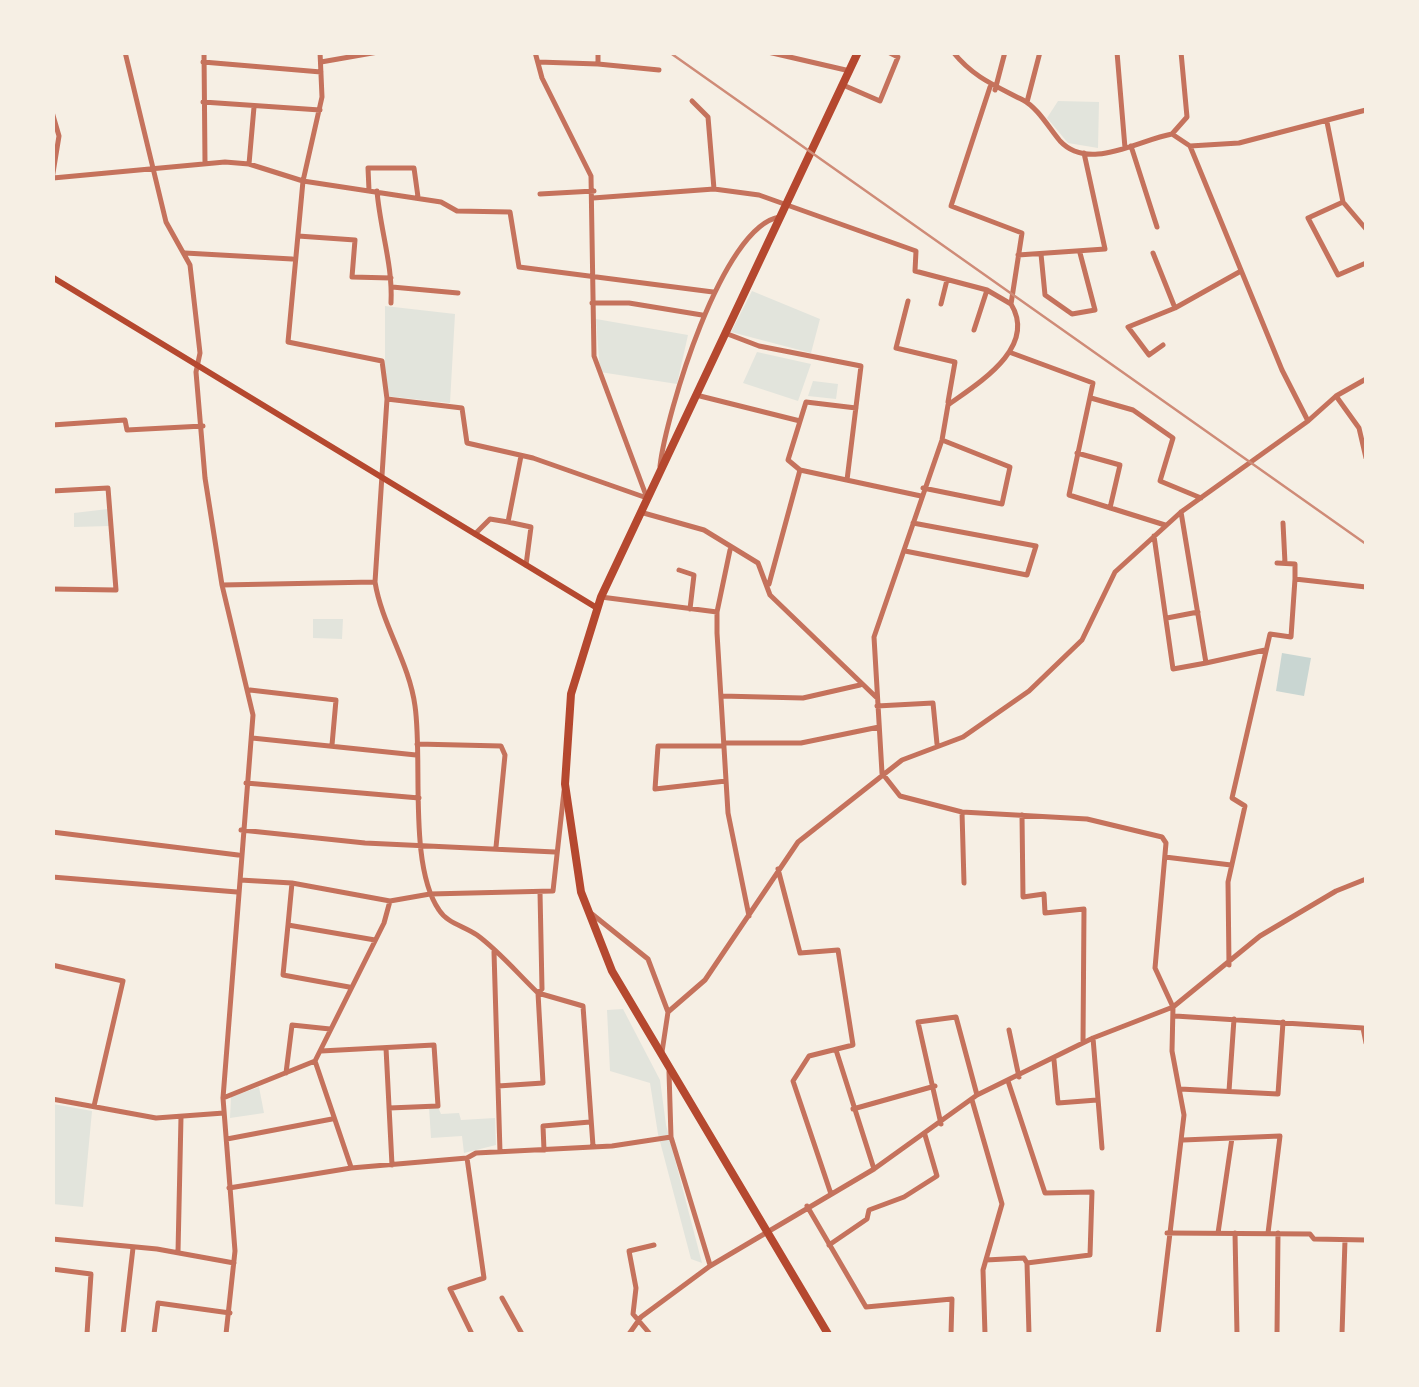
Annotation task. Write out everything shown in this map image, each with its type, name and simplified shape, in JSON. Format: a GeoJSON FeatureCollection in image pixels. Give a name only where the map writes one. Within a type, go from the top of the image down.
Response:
{"type":"FeatureCollection","features":[{"type":"Feature","properties":{"kind":"main road"},"geometry":{"type":"LineString","coordinates":[[828,1334],[612,971],[586,909],[570,844],[565,784],[572,694],[601,597],[858,52]]}},
{"type":"Feature","properties":{"kind":"main road"},"geometry":{"type":"LineString","coordinates":[[52,277],[597,608]]}},
{"type":"Feature","properties":{"kind":"street"},"geometry":{"type":"LineString","coordinates":[[125,52],[166,222],[185,253],[194,295],[205,478],[222,585],[250,690],[252,738],[241,830],[223,1098],[234,1263],[226,1334]]}},
{"type":"Feature","properties":{"kind":"street"},"geometry":{"type":"LineString","coordinates":[[204,52],[206,164]]}},
{"type":"Feature","properties":{"kind":"street"},"geometry":{"type":"LineString","coordinates":[[320,52],[320,110],[303,182],[292,259],[288,342],[382,362],[386,399],[375,582],[379,606],[400,653],[415,702],[422,846],[430,894],[444,917],[478,936],[538,993],[583,1006],[593,1146]]}},
{"type":"Feature","properties":{"kind":"street"},"geometry":{"type":"LineString","coordinates":[[321,62],[378,52]]}},
{"type":"Feature","properties":{"kind":"street"},"geometry":{"type":"LineString","coordinates":[[535,52],[594,195],[594,356],[647,498]]}},
{"type":"Feature","properties":{"kind":"street"},"geometry":{"type":"LineString","coordinates":[[598,52],[598,64]]}},
{"type":"Feature","properties":{"kind":"street"},"geometry":{"type":"LineString","coordinates":[[768,52],[850,70]]}},
{"type":"Feature","properties":{"kind":"street"},"geometry":{"type":"LineString","coordinates":[[843,85],[880,101],[898,57],[888,52]]}},
{"type":"Feature","properties":{"kind":"street"},"geometry":{"type":"LineString","coordinates":[[953,52],[992,88],[1027,102],[1065,146],[1084,154],[1172,134],[1187,117],[1181,52]]}},
{"type":"Feature","properties":{"kind":"street"},"geometry":{"type":"LineString","coordinates":[[1006,52],[950,206],[1022,233],[1011,304]]}},
{"type":"Feature","properties":{"kind":"street"},"geometry":{"type":"LineString","coordinates":[[1027,102],[1040,52]]}},
{"type":"Feature","properties":{"kind":"street"},"geometry":{"type":"LineString","coordinates":[[1117,52],[1128,147],[1157,227]]}},
{"type":"Feature","properties":{"kind":"street"},"geometry":{"type":"LineString","coordinates":[[203,62],[321,72]]}},
{"type":"Feature","properties":{"kind":"street"},"geometry":{"type":"LineString","coordinates":[[538,62],[660,70]]}},
{"type":"Feature","properties":{"kind":"street"},"geometry":{"type":"LineString","coordinates":[[692,101],[708,117],[714,188]]}},
{"type":"Feature","properties":{"kind":"street"},"geometry":{"type":"LineString","coordinates":[[203,102],[320,110]]}},
{"type":"Feature","properties":{"kind":"street"},"geometry":{"type":"LineString","coordinates":[[248,164],[254,106]]}},
{"type":"Feature","properties":{"kind":"street"},"geometry":{"type":"LineString","coordinates":[[1190,146],[1252,140],[1366,110]]}},
{"type":"Feature","properties":{"kind":"street"},"geometry":{"type":"LineString","coordinates":[[53,115],[59,136],[53,178],[206,164],[248,164],[303,182],[418,198],[457,212],[510,212],[518,267],[713,292]]}},
{"type":"Feature","properties":{"kind":"street"},"geometry":{"type":"LineString","coordinates":[[1326,122],[1337,155],[1343,202],[1366,229]]}},
{"type":"Feature","properties":{"kind":"street"},"geometry":{"type":"LineString","coordinates":[[1172,134],[1190,146],[1308,421]]}},
{"type":"Feature","properties":{"kind":"street"},"geometry":{"type":"LineString","coordinates":[[1018,255],[1105,249],[1084,154]]}},
{"type":"Feature","properties":{"kind":"street"},"geometry":{"type":"LineString","coordinates":[[392,304],[391,278],[368,168],[414,168],[418,198]]}},
{"type":"Feature","properties":{"kind":"street"},"geometry":{"type":"LineString","coordinates":[[540,194],[714,188],[787,202],[887,244],[916,251],[915,271],[986,290],[1011,304],[1016,313],[1010,352],[982,381],[948,405]]}},
{"type":"Feature","properties":{"kind":"street"},"geometry":{"type":"LineString","coordinates":[[1343,202],[1308,218],[1338,275],[1366,263]]}},
{"type":"Feature","properties":{"kind":"street"},"geometry":{"type":"LineString","coordinates":[[659,469],[702,315],[713,292],[748,242],[770,218],[780,217]]}},
{"type":"Feature","properties":{"kind":"street"},"geometry":{"type":"LineString","coordinates":[[298,236],[355,240],[352,277],[391,278]]}},
{"type":"Feature","properties":{"kind":"street"},"geometry":{"type":"LineString","coordinates":[[1152,252],[1175,308]]}},
{"type":"Feature","properties":{"kind":"street"},"geometry":{"type":"LineString","coordinates":[[185,253],[292,259]]}},
{"type":"Feature","properties":{"kind":"street"},"geometry":{"type":"LineString","coordinates":[[1041,254],[1045,295],[1072,314],[1095,310],[1080,253]]}},
{"type":"Feature","properties":{"kind":"street"},"geometry":{"type":"LineString","coordinates":[[1163,344],[1149,355],[1128,327],[1175,308],[1241,271]]}},
{"type":"Feature","properties":{"kind":"street"},"geometry":{"type":"LineString","coordinates":[[942,304],[947,280]]}},
{"type":"Feature","properties":{"kind":"street"},"geometry":{"type":"LineString","coordinates":[[392,287],[458,293]]}},
{"type":"Feature","properties":{"kind":"street"},"geometry":{"type":"LineString","coordinates":[[974,330],[986,290]]}},
{"type":"Feature","properties":{"kind":"street"},"geometry":{"type":"LineString","coordinates":[[908,301],[896,348],[956,362],[942,440],[874,638],[882,773],[900,796],[962,812],[1087,819],[1162,838],[1165,857],[1156,968],[1174,1008],[1172,1052],[1180,1089],[1183,1140],[1167,1234],[1158,1334]]}},
{"type":"Feature","properties":{"kind":"street"},"geometry":{"type":"LineString","coordinates":[[592,303],[629,303],[702,315]]}},
{"type":"Feature","properties":{"kind":"street"},"geometry":{"type":"LineString","coordinates":[[725,333],[776,350],[861,366],[847,480]]}},
{"type":"Feature","properties":{"kind":"street"},"geometry":{"type":"LineString","coordinates":[[1010,352],[1093,383],[1069,495],[1165,525]]}},
{"type":"Feature","properties":{"kind":"street"},"geometry":{"type":"LineString","coordinates":[[668,1012],[705,980],[798,842],[882,773],[987,722],[1066,658],[1086,634],[1108,580],[1165,525],[1308,421],[1336,396],[1366,379]]}},
{"type":"Feature","properties":{"kind":"street"},"geometry":{"type":"LineString","coordinates":[[696,395],[800,421]]}},
{"type":"Feature","properties":{"kind":"street"},"geometry":{"type":"LineString","coordinates":[[1336,396],[1359,428],[1366,458]]}},
{"type":"Feature","properties":{"kind":"street"},"geometry":{"type":"LineString","coordinates":[[1090,398],[1133,410],[1174,438],[1160,481],[1201,498]]}},
{"type":"Feature","properties":{"kind":"street"},"geometry":{"type":"LineString","coordinates":[[386,399],[462,408],[467,443],[521,456],[647,498]]}},
{"type":"Feature","properties":{"kind":"street"},"geometry":{"type":"LineString","coordinates":[[856,408],[806,402],[788,460],[800,470],[847,480],[1002,504],[1010,467],[942,440]]}},
{"type":"Feature","properties":{"kind":"street"},"geometry":{"type":"LineString","coordinates":[[52,425],[125,420],[127,430],[203,426]]}},
{"type":"Feature","properties":{"kind":"street"},"geometry":{"type":"LineString","coordinates":[[1078,452],[1120,465],[1110,508]]}},
{"type":"Feature","properties":{"kind":"street"},"geometry":{"type":"LineString","coordinates":[[508,522],[521,456]]}},
{"type":"Feature","properties":{"kind":"street"},"geometry":{"type":"LineString","coordinates":[[768,587],[800,470]]}},
{"type":"Feature","properties":{"kind":"street"},"geometry":{"type":"LineString","coordinates":[[52,491],[108,488],[116,590],[52,589]]}},
{"type":"Feature","properties":{"kind":"street"},"geometry":{"type":"LineString","coordinates":[[640,512],[704,530],[730,550],[758,564],[770,595],[876,698]]}},
{"type":"Feature","properties":{"kind":"street"},"geometry":{"type":"LineString","coordinates":[[1181,512],[1206,663]]}},
{"type":"Feature","properties":{"kind":"street"},"geometry":{"type":"LineString","coordinates":[[474,534],[490,519],[531,527],[526,565]]}},
{"type":"Feature","properties":{"kind":"street"},"geometry":{"type":"LineString","coordinates":[[905,552],[1027,576],[1036,546],[913,523]]}},
{"type":"Feature","properties":{"kind":"street"},"geometry":{"type":"LineString","coordinates":[[1229,965],[1232,865],[1245,806],[1232,798],[1270,634],[1291,636],[1295,564],[1281,563],[1282,523]]}},
{"type":"Feature","properties":{"kind":"street"},"geometry":{"type":"LineString","coordinates":[[1154,536],[1174,670],[1265,650]]}},
{"type":"Feature","properties":{"kind":"street"},"geometry":{"type":"LineString","coordinates":[[730,550],[717,612],[721,696],[728,813],[749,919]]}},
{"type":"Feature","properties":{"kind":"street"},"geometry":{"type":"LineString","coordinates":[[679,570],[694,574],[690,610]]}},
{"type":"Feature","properties":{"kind":"street"},"geometry":{"type":"LineString","coordinates":[[1295,579],[1366,587]]}},
{"type":"Feature","properties":{"kind":"street"},"geometry":{"type":"LineString","coordinates":[[222,585],[375,582]]}},
{"type":"Feature","properties":{"kind":"street"},"geometry":{"type":"LineString","coordinates":[[601,597],[717,612]]}},
{"type":"Feature","properties":{"kind":"street"},"geometry":{"type":"LineString","coordinates":[[1166,618],[1198,612]]}},
{"type":"Feature","properties":{"kind":"street"},"geometry":{"type":"LineString","coordinates":[[721,696],[803,698],[860,685]]}},
{"type":"Feature","properties":{"kind":"street"},"geometry":{"type":"LineString","coordinates":[[250,690],[336,700],[332,746]]}},
{"type":"Feature","properties":{"kind":"street"},"geometry":{"type":"LineString","coordinates":[[877,706],[933,703],[937,744]]}},
{"type":"Feature","properties":{"kind":"street"},"geometry":{"type":"LineString","coordinates":[[726,781],[655,790],[658,746],[801,743],[879,727]]}},
{"type":"Feature","properties":{"kind":"street"},"geometry":{"type":"LineString","coordinates":[[252,738],[416,755]]}},
{"type":"Feature","properties":{"kind":"street"},"geometry":{"type":"LineString","coordinates":[[416,744],[501,746],[504,755],[496,848]]}},
{"type":"Feature","properties":{"kind":"street"},"geometry":{"type":"LineString","coordinates":[[246,783],[419,798]]}},
{"type":"Feature","properties":{"kind":"street"},"geometry":{"type":"LineString","coordinates":[[240,880],[292,883],[390,901],[430,894],[553,891],[565,784]]}},
{"type":"Feature","properties":{"kind":"street"},"geometry":{"type":"LineString","coordinates":[[962,812],[964,883]]}},
{"type":"Feature","properties":{"kind":"street"},"geometry":{"type":"LineString","coordinates":[[1022,816],[1023,896],[1044,894],[1045,913],[1084,909],[1082,1043]]}},
{"type":"Feature","properties":{"kind":"street"},"geometry":{"type":"LineString","coordinates":[[241,830],[422,846],[556,852]]}},
{"type":"Feature","properties":{"kind":"street"},"geometry":{"type":"LineString","coordinates":[[52,832],[240,855]]}},
{"type":"Feature","properties":{"kind":"street"},"geometry":{"type":"LineString","coordinates":[[1165,857],[1232,865]]}},
{"type":"Feature","properties":{"kind":"street"},"geometry":{"type":"LineString","coordinates":[[778,869],[800,953],[838,950],[853,1045],[809,1056],[793,1081],[831,1194]]}},
{"type":"Feature","properties":{"kind":"street"},"geometry":{"type":"LineString","coordinates":[[52,877],[238,892]]}},
{"type":"Feature","properties":{"kind":"street"},"geometry":{"type":"LineString","coordinates":[[630,1334],[637,1322],[710,1266],[767,1229],[874,1170],[975,1098],[1093,1038],[1174,1008],[1260,936],[1336,891],[1366,879]]}},
{"type":"Feature","properties":{"kind":"street"},"geometry":{"type":"LineString","coordinates":[[292,883],[283,975],[349,987]]}},
{"type":"Feature","properties":{"kind":"street"},"geometry":{"type":"LineString","coordinates":[[498,1086],[543,1083],[538,993],[542,988],[540,892]]}},
{"type":"Feature","properties":{"kind":"street"},"geometry":{"type":"LineString","coordinates":[[223,1098],[315,1062],[390,901]]}},
{"type":"Feature","properties":{"kind":"street"},"geometry":{"type":"LineString","coordinates":[[586,909],[648,959],[668,1012],[660,1054]]}},
{"type":"Feature","properties":{"kind":"street"},"geometry":{"type":"LineString","coordinates":[[288,925],[375,940]]}},
{"type":"Feature","properties":{"kind":"street"},"geometry":{"type":"LineString","coordinates":[[494,952],[500,1152]]}},
{"type":"Feature","properties":{"kind":"street"},"geometry":{"type":"LineString","coordinates":[[52,964],[123,980],[94,1106]]}},
{"type":"Feature","properties":{"kind":"street"},"geometry":{"type":"LineString","coordinates":[[942,1124],[918,1022],[956,1016],[1002,1204],[986,1260],[985,1334]]}},
{"type":"Feature","properties":{"kind":"street"},"geometry":{"type":"LineString","coordinates":[[1175,1016],[1365,1026],[1366,1043]]}},
{"type":"Feature","properties":{"kind":"street"},"geometry":{"type":"LineString","coordinates":[[1229,1092],[1234,1020]]}},
{"type":"Feature","properties":{"kind":"street"},"geometry":{"type":"LineString","coordinates":[[1180,1089],[1278,1094],[1283,1022]]}},
{"type":"Feature","properties":{"kind":"street"},"geometry":{"type":"LineString","coordinates":[[286,1073],[292,1025],[330,1029]]}},
{"type":"Feature","properties":{"kind":"street"},"geometry":{"type":"LineString","coordinates":[[1009,1030],[1019,1077]]}},
{"type":"Feature","properties":{"kind":"street"},"geometry":{"type":"LineString","coordinates":[[1093,1038],[1102,1148]]}},
{"type":"Feature","properties":{"kind":"street"},"geometry":{"type":"LineString","coordinates":[[321,1051],[434,1045],[438,1106],[389,1108]]}},
{"type":"Feature","properties":{"kind":"street"},"geometry":{"type":"LineString","coordinates":[[386,1047],[392,1164]]}},
{"type":"Feature","properties":{"kind":"street"},"geometry":{"type":"LineString","coordinates":[[836,1050],[874,1170]]}},
{"type":"Feature","properties":{"kind":"street"},"geometry":{"type":"LineString","coordinates":[[1054,1060],[1058,1103],[1097,1100]]}},
{"type":"Feature","properties":{"kind":"street"},"geometry":{"type":"LineString","coordinates":[[315,1062],[351,1168]]}},
{"type":"Feature","properties":{"kind":"street"},"geometry":{"type":"LineString","coordinates":[[669,1069],[671,1137],[710,1266]]}},
{"type":"Feature","properties":{"kind":"street"},"geometry":{"type":"LineString","coordinates":[[1008,1081],[1045,1194],[1092,1192],[1090,1256],[1027,1263]]}},
{"type":"Feature","properties":{"kind":"street"},"geometry":{"type":"LineString","coordinates":[[853,1109],[935,1086]]}},
{"type":"Feature","properties":{"kind":"street"},"geometry":{"type":"LineString","coordinates":[[52,1098],[156,1118],[224,1113]]}},
{"type":"Feature","properties":{"kind":"street"},"geometry":{"type":"LineString","coordinates":[[178,1252],[182,1118]]}},
{"type":"Feature","properties":{"kind":"street"},"geometry":{"type":"LineString","coordinates":[[226,1139],[332,1119]]}},
{"type":"Feature","properties":{"kind":"street"},"geometry":{"type":"LineString","coordinates":[[544,1150],[542,1126],[591,1122]]}},
{"type":"Feature","properties":{"kind":"street"},"geometry":{"type":"LineString","coordinates":[[829,1245],[867,1219],[869,1210],[904,1197],[937,1176],[924,1135]]}},
{"type":"Feature","properties":{"kind":"street"},"geometry":{"type":"LineString","coordinates":[[1183,1140],[1280,1136],[1268,1233]]}},
{"type":"Feature","properties":{"kind":"street"},"geometry":{"type":"LineString","coordinates":[[229,1188],[351,1168],[467,1158],[476,1153],[671,1137]]}},
{"type":"Feature","properties":{"kind":"street"},"geometry":{"type":"LineString","coordinates":[[1218,1233],[1232,1138]]}},
{"type":"Feature","properties":{"kind":"street"},"geometry":{"type":"LineString","coordinates":[[467,1158],[484,1278],[450,1290],[472,1334]]}},
{"type":"Feature","properties":{"kind":"street"},"geometry":{"type":"LineString","coordinates":[[807,1206],[866,1308],[952,1299],[951,1334]]}},
{"type":"Feature","properties":{"kind":"street"},"geometry":{"type":"LineString","coordinates":[[1235,1233],[1238,1334]]}},
{"type":"Feature","properties":{"kind":"street"},"geometry":{"type":"LineString","coordinates":[[1167,1234],[1278,1233],[1366,1240]]}},
{"type":"Feature","properties":{"kind":"street"},"geometry":{"type":"LineString","coordinates":[[1278,1233],[1278,1334]]}},
{"type":"Feature","properties":{"kind":"street"},"geometry":{"type":"LineString","coordinates":[[52,1240],[178,1252],[234,1263]]}},
{"type":"Feature","properties":{"kind":"street"},"geometry":{"type":"LineString","coordinates":[[1342,1334],[1345,1240]]}},
{"type":"Feature","properties":{"kind":"street"},"geometry":{"type":"LineString","coordinates":[[650,1334],[637,1322],[629,1251],[654,1246]]}},
{"type":"Feature","properties":{"kind":"street"},"geometry":{"type":"LineString","coordinates":[[123,1334],[132,1248]]}},
{"type":"Feature","properties":{"kind":"street"},"geometry":{"type":"LineString","coordinates":[[986,1260],[1024,1258],[1027,1263],[1029,1334]]}},
{"type":"Feature","properties":{"kind":"street"},"geometry":{"type":"LineString","coordinates":[[52,1269],[91,1274],[87,1334]]}},
{"type":"Feature","properties":{"kind":"street"},"geometry":{"type":"LineString","coordinates":[[502,1298],[522,1334]]}},
{"type":"Feature","properties":{"kind":"street"},"geometry":{"type":"LineString","coordinates":[[154,1334],[158,1302],[230,1313]]}},
{"type":"Feature","properties":{"kind":"shaded area"},"geometry":{"type":"Polygon","coordinates":[[[1058,101],[1099,102],[1098,148],[1068,143],[1047,118],[1058,101]]]}},
{"type":"Feature","properties":{"kind":"shaded area"},"geometry":{"type":"Polygon","coordinates":[[[752,291],[820,319],[811,353],[731,332],[752,291]]]}},
{"type":"Feature","properties":{"kind":"shaded area"},"geometry":{"type":"Polygon","coordinates":[[[385,306],[455,314],[450,403],[385,396],[385,306]]]}},
{"type":"Feature","properties":{"kind":"shaded area"},"geometry":{"type":"Polygon","coordinates":[[[596,319],[688,335],[677,384],[600,372],[596,319]]]}},
{"type":"Feature","properties":{"kind":"shaded area"},"geometry":{"type":"Polygon","coordinates":[[[757,352],[811,364],[798,401],[743,383],[757,352]]]}},
{"type":"Feature","properties":{"kind":"shaded area"},"geometry":{"type":"Polygon","coordinates":[[[813,381],[838,384],[836,399],[808,396],[813,381]]]}},
{"type":"Feature","properties":{"kind":"shaded area"},"geometry":{"type":"Polygon","coordinates":[[[108,509],[109,526],[74,527],[74,513],[108,509]]]}},
{"type":"Feature","properties":{"kind":"shaded area"},"geometry":{"type":"Polygon","coordinates":[[[313,619],[343,619],[342,639],[313,638],[313,619]]]}},
{"type":"Feature","properties":{"kind":"shaded area"},"geometry":{"type":"Polygon","coordinates":[[[1282,653],[1311,658],[1304,696],[1276,691],[1282,653]]]}},
{"type":"Feature","properties":{"kind":"shaded area"},"geometry":{"type":"Polygon","coordinates":[[[623,1009],[660,1080],[666,1125],[702,1263],[691,1259],[658,1134],[650,1083],[610,1071],[607,1010],[623,1009]]]}},
{"type":"Feature","properties":{"kind":"shaded area"},"geometry":{"type":"Polygon","coordinates":[[[259,1087],[264,1113],[230,1118],[231,1097],[259,1087]]]}},
{"type":"Feature","properties":{"kind":"shaded area"},"geometry":{"type":"Polygon","coordinates":[[[53,1104],[92,1111],[83,1207],[53,1204],[53,1104]]]}},
{"type":"Feature","properties":{"kind":"shaded area"},"geometry":{"type":"Polygon","coordinates":[[[429,1107],[438,1107],[441,1114],[459,1113],[461,1120],[495,1118],[496,1145],[464,1153],[462,1136],[431,1138],[429,1107]]]}},
{"type":"Feature","properties":{"kind":"railway"},"geometry":{"type":"LineString","coordinates":[[669,52],[1366,544]]}}]}
